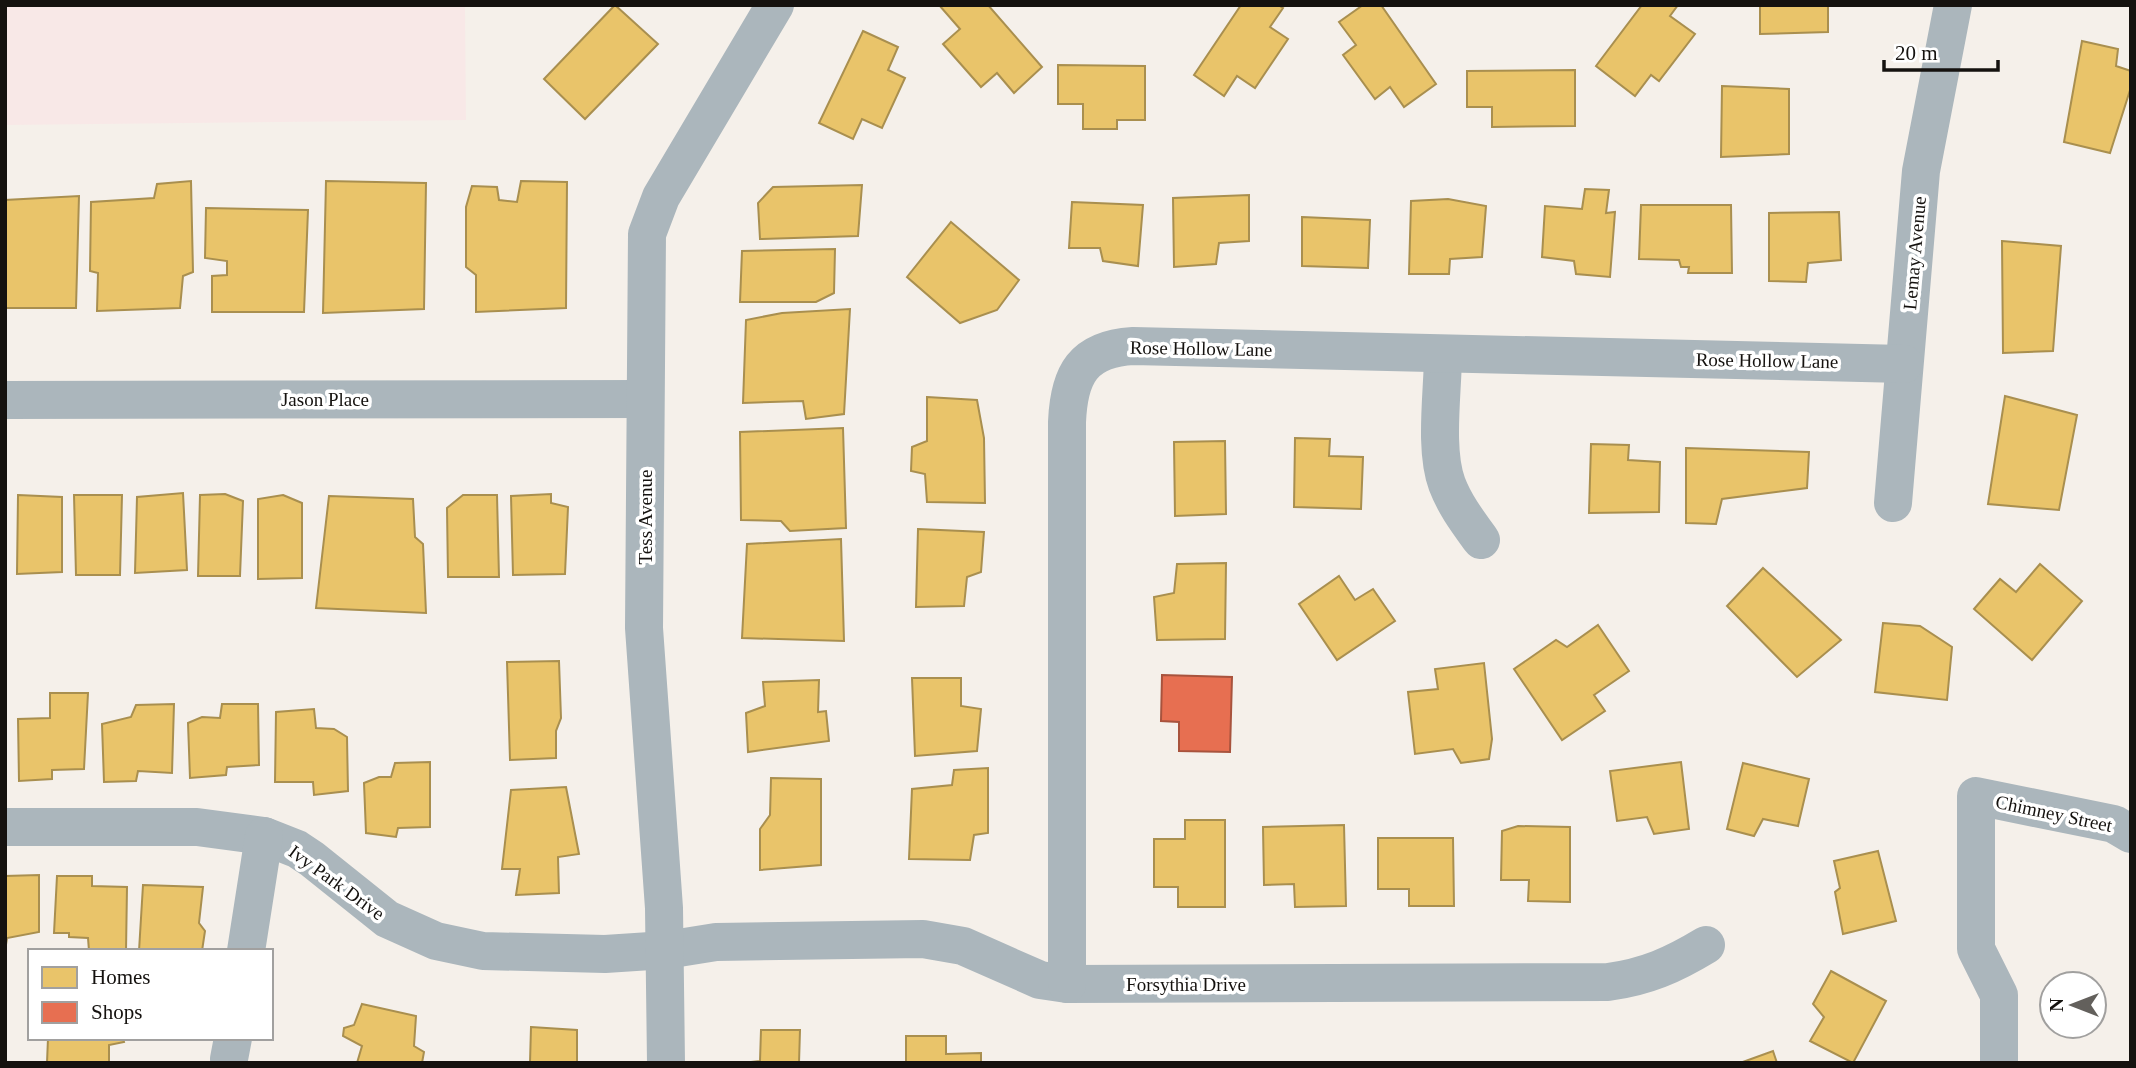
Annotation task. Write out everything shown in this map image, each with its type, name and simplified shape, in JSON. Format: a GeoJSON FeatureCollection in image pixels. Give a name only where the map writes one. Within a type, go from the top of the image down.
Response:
{"type":"FeatureCollection","features":[{"type":"Feature","properties":{"kind":"street","name":"Tess Avenue"},"geometry":{"type":"LineString","coordinates":[[666,1063],[666,950],[646,663],[645,254],[653,215],[775,5]]}},
{"type":"Feature","properties":{"kind":"street","name":"Lemay Avenue"},"geometry":{"type":"LineString","coordinates":[[1893,503],[1921,171],[1953,5]]}},
{"type":"Feature","properties":{"kind":"street","name":"Rose Hollow Lane"},"geometry":{"type":"LineString","coordinates":[[1068,984],[1067,422],[1074,378],[1091,358],[1103,350],[1118,347],[1904,364]]}},
{"type":"Feature","properties":{"kind":"street"},"geometry":{"type":"LineString","coordinates":[[1443,354],[1442,458],[1446,482],[1457,506],[1481,540]]}},
{"type":"Feature","properties":{"kind":"street","name":"Jason Place"},"geometry":{"type":"LineString","coordinates":[[5,400],[645,399]]}},
{"type":"Feature","properties":{"kind":"street","name":"Chimney Street"},"geometry":{"type":"LineString","coordinates":[[2000,1063],[1999,995],[1976,949],[1976,796],[2115,824],[2131,834]]}},
{"type":"Feature","properties":{"kind":"street","name":"Ivy Park Drive"},"geometry":{"type":"LineString","coordinates":[[5,827],[197,827],[264,836],[305,854],[387,919],[436,941],[483,951],[605,954],[666,950]]}},
{"type":"Feature","properties":{"kind":"street"},"geometry":{"type":"LineString","coordinates":[[246,949],[264,836]]}},
{"type":"Feature","properties":{"kind":"street","name":"Forsythia Drive"},"geometry":{"type":"LineString","coordinates":[[666,950],[716,942],[923,939],[963,946],[1040,980],[1068,984],[1608,982],[1639,978],[1671,967],[1706,944]]}},
{"type":"Feature","properties":{"kind":"shaded area"},"geometry":{"type":"Polygon","coordinates":[[[5,5],[465,5],[466,120],[5,125],[5,5]]]}},
{"type":"Feature","properties":{"kind":"building: Homes"},"geometry":{"type":"Polygon","coordinates":[[[615,5],[658,44],[585,119],[544,79],[615,5]]]}},
{"type":"Feature","properties":{"kind":"building: Homes"},"geometry":{"type":"Polygon","coordinates":[[[939,5],[988,5],[1042,67],[1014,93],[997,73],[981,87],[943,44],[960,29],[939,5]]]}},
{"type":"Feature","properties":{"kind":"building: Homes"},"geometry":{"type":"Polygon","coordinates":[[[1241,5],[1278,5],[1283,8],[1270,27],[1288,39],[1255,88],[1237,76],[1224,96],[1194,75],[1241,5]]]}},
{"type":"Feature","properties":{"kind":"building: Homes"},"geometry":{"type":"Polygon","coordinates":[[[1363,5],[1381,5],[1436,84],[1404,107],[1390,87],[1375,99],[1343,55],[1356,45],[1339,22],[1363,5]]]}},
{"type":"Feature","properties":{"kind":"building: Homes"},"geometry":{"type":"Polygon","coordinates":[[[1642,5],[1678,5],[1670,16],[1695,34],[1659,81],[1651,75],[1635,96],[1596,66],[1642,5]]]}},
{"type":"Feature","properties":{"kind":"building: Homes"},"geometry":{"type":"Polygon","coordinates":[[[1760,5],[1828,5],[1828,32],[1760,34],[1760,5]]]}},
{"type":"Feature","properties":{"kind":"building: Homes"},"geometry":{"type":"Polygon","coordinates":[[[863,31],[898,47],[888,70],[905,78],[882,128],[862,119],[853,139],[819,123],[863,31]]]}},
{"type":"Feature","properties":{"kind":"building: Homes"},"geometry":{"type":"Polygon","coordinates":[[[2082,41],[2118,49],[2116,66],[2131,71],[2131,87],[2110,153],[2064,142],[2082,41]]]}},
{"type":"Feature","properties":{"kind":"building: Homes"},"geometry":{"type":"Polygon","coordinates":[[[1058,65],[1145,66],[1145,120],[1117,120],[1117,129],[1083,129],[1083,104],[1058,104],[1058,65]]]}},
{"type":"Feature","properties":{"kind":"building: Homes"},"geometry":{"type":"Polygon","coordinates":[[[1575,70],[1575,126],[1492,127],[1492,107],[1467,107],[1467,71],[1575,70]]]}},
{"type":"Feature","properties":{"kind":"building: Homes"},"geometry":{"type":"Polygon","coordinates":[[[1722,86],[1789,89],[1789,154],[1721,157],[1722,86]]]}},
{"type":"Feature","properties":{"kind":"building: Homes"},"geometry":{"type":"Polygon","coordinates":[[[191,181],[193,272],[183,276],[180,308],[97,311],[98,273],[90,271],[91,202],[154,198],[157,184],[191,181]]]}},
{"type":"Feature","properties":{"kind":"building: Homes"},"geometry":{"type":"Polygon","coordinates":[[[326,181],[426,183],[424,309],[323,313],[326,181]]]}},
{"type":"Feature","properties":{"kind":"building: Homes"},"geometry":{"type":"Polygon","coordinates":[[[521,181],[567,182],[566,308],[476,312],[476,275],[466,267],[466,207],[472,186],[497,187],[499,200],[517,202],[521,181]]]}},
{"type":"Feature","properties":{"kind":"building: Homes"},"geometry":{"type":"Polygon","coordinates":[[[862,185],[858,236],[760,239],[758,203],[773,187],[862,185]]]}},
{"type":"Feature","properties":{"kind":"building: Homes"},"geometry":{"type":"Polygon","coordinates":[[[1585,189],[1609,190],[1606,213],[1615,212],[1610,277],[1576,274],[1574,261],[1542,257],[1545,206],[1582,209],[1585,189]]]}},
{"type":"Feature","properties":{"kind":"building: Homes"},"geometry":{"type":"Polygon","coordinates":[[[1249,195],[1249,241],[1219,243],[1216,264],[1174,267],[1173,198],[1249,195]]]}},
{"type":"Feature","properties":{"kind":"building: Homes"},"geometry":{"type":"Polygon","coordinates":[[[79,196],[76,308],[5,308],[5,200],[79,196]]]}},
{"type":"Feature","properties":{"kind":"building: Homes"},"geometry":{"type":"Polygon","coordinates":[[[1448,199],[1486,206],[1482,257],[1450,259],[1449,274],[1409,274],[1411,201],[1448,199]]]}},
{"type":"Feature","properties":{"kind":"building: Homes"},"geometry":{"type":"Polygon","coordinates":[[[1072,202],[1143,205],[1138,266],[1103,261],[1100,248],[1069,248],[1072,202]]]}},
{"type":"Feature","properties":{"kind":"building: Homes"},"geometry":{"type":"Polygon","coordinates":[[[1641,205],[1731,205],[1732,273],[1688,273],[1689,267],[1681,267],[1679,260],[1639,259],[1641,205]]]}},
{"type":"Feature","properties":{"kind":"building: Homes"},"geometry":{"type":"Polygon","coordinates":[[[206,208],[308,210],[304,312],[212,312],[212,276],[227,275],[227,261],[205,258],[206,208]]]}},
{"type":"Feature","properties":{"kind":"building: Homes"},"geometry":{"type":"Polygon","coordinates":[[[1839,212],[1841,260],[1808,263],[1806,282],[1769,281],[1769,213],[1839,212]]]}},
{"type":"Feature","properties":{"kind":"building: Homes"},"geometry":{"type":"Polygon","coordinates":[[[1302,217],[1370,220],[1368,268],[1302,266],[1302,217]]]}},
{"type":"Feature","properties":{"kind":"building: Homes"},"geometry":{"type":"Polygon","coordinates":[[[951,222],[1019,280],[997,310],[960,323],[907,277],[951,222]]]}},
{"type":"Feature","properties":{"kind":"building: Homes"},"geometry":{"type":"Polygon","coordinates":[[[2002,241],[2061,246],[2053,351],[2003,353],[2002,241]]]}},
{"type":"Feature","properties":{"kind":"building: Homes"},"geometry":{"type":"Polygon","coordinates":[[[835,249],[834,293],[816,302],[740,302],[742,251],[835,249]]]}},
{"type":"Feature","properties":{"kind":"building: Homes"},"geometry":{"type":"Polygon","coordinates":[[[850,309],[844,414],[806,419],[803,401],[743,403],[746,320],[782,313],[850,309]]]}},
{"type":"Feature","properties":{"kind":"building: Homes"},"geometry":{"type":"Polygon","coordinates":[[[2005,396],[2077,415],[2059,510],[1988,504],[2005,396]]]}},
{"type":"Feature","properties":{"kind":"building: Homes"},"geometry":{"type":"Polygon","coordinates":[[[927,397],[977,400],[984,438],[985,503],[927,502],[925,474],[911,471],[912,447],[927,441],[927,397]]]}},
{"type":"Feature","properties":{"kind":"building: Homes"},"geometry":{"type":"Polygon","coordinates":[[[843,428],[846,528],[790,531],[781,521],[741,520],[740,432],[843,428]]]}},
{"type":"Feature","properties":{"kind":"building: Homes"},"geometry":{"type":"Polygon","coordinates":[[[1295,438],[1330,439],[1329,456],[1363,457],[1361,509],[1294,507],[1295,438]]]}},
{"type":"Feature","properties":{"kind":"building: Homes"},"geometry":{"type":"Polygon","coordinates":[[[1225,441],[1226,514],[1175,516],[1174,442],[1225,441]]]}},
{"type":"Feature","properties":{"kind":"building: Homes"},"geometry":{"type":"Polygon","coordinates":[[[1591,444],[1629,445],[1628,460],[1660,462],[1659,512],[1589,513],[1591,444]]]}},
{"type":"Feature","properties":{"kind":"building: Homes"},"geometry":{"type":"Polygon","coordinates":[[[1686,448],[1809,452],[1807,488],[1722,499],[1716,524],[1686,523],[1686,448]]]}},
{"type":"Feature","properties":{"kind":"building: Homes"},"geometry":{"type":"Polygon","coordinates":[[[183,493],[187,570],[135,573],[137,497],[183,493]]]}},
{"type":"Feature","properties":{"kind":"building: Homes"},"geometry":{"type":"Polygon","coordinates":[[[225,494],[243,501],[240,576],[198,576],[200,495],[225,494]]]}},
{"type":"Feature","properties":{"kind":"building: Homes"},"geometry":{"type":"Polygon","coordinates":[[[551,494],[551,503],[568,507],[565,574],[513,575],[511,496],[551,494]]]}},
{"type":"Feature","properties":{"kind":"building: Homes"},"geometry":{"type":"Polygon","coordinates":[[[18,495],[62,497],[62,572],[17,574],[18,495]]]}},
{"type":"Feature","properties":{"kind":"building: Homes"},"geometry":{"type":"Polygon","coordinates":[[[74,495],[122,495],[120,575],[76,575],[74,495]]]}},
{"type":"Feature","properties":{"kind":"building: Homes"},"geometry":{"type":"Polygon","coordinates":[[[283,495],[302,503],[302,578],[258,579],[258,499],[283,495]]]}},
{"type":"Feature","properties":{"kind":"building: Homes"},"geometry":{"type":"Polygon","coordinates":[[[463,495],[497,495],[499,577],[448,577],[447,508],[463,495]]]}},
{"type":"Feature","properties":{"kind":"building: Homes"},"geometry":{"type":"Polygon","coordinates":[[[329,496],[413,499],[415,537],[423,544],[426,613],[316,608],[329,496]]]}},
{"type":"Feature","properties":{"kind":"building: Homes"},"geometry":{"type":"Polygon","coordinates":[[[918,529],[984,532],[981,572],[967,577],[964,606],[916,607],[918,529]]]}},
{"type":"Feature","properties":{"kind":"building: Homes"},"geometry":{"type":"Polygon","coordinates":[[[841,539],[844,641],[742,638],[747,544],[841,539]]]}},
{"type":"Feature","properties":{"kind":"building: Homes"},"geometry":{"type":"Polygon","coordinates":[[[1226,563],[1225,639],[1157,640],[1154,597],[1174,593],[1177,564],[1226,563]]]}},
{"type":"Feature","properties":{"kind":"building: Homes"},"geometry":{"type":"Polygon","coordinates":[[[2040,564],[2082,601],[2032,660],[1974,609],[2000,579],[2016,592],[2040,564]]]}},
{"type":"Feature","properties":{"kind":"building: Homes"},"geometry":{"type":"Polygon","coordinates":[[[1763,568],[1841,640],[1797,677],[1727,606],[1763,568]]]}},
{"type":"Feature","properties":{"kind":"building: Homes"},"geometry":{"type":"Polygon","coordinates":[[[1339,576],[1355,600],[1373,589],[1395,621],[1337,660],[1299,604],[1339,576]]]}},
{"type":"Feature","properties":{"kind":"building: Homes"},"geometry":{"type":"Polygon","coordinates":[[[1883,623],[1920,626],[1952,647],[1947,700],[1875,692],[1883,623]]]}},
{"type":"Feature","properties":{"kind":"building: Homes"},"geometry":{"type":"Polygon","coordinates":[[[1598,625],[1629,671],[1594,695],[1605,711],[1562,740],[1514,669],[1556,640],[1567,647],[1598,625]]]}},
{"type":"Feature","properties":{"kind":"building: Homes"},"geometry":{"type":"Polygon","coordinates":[[[559,661],[561,718],[556,731],[556,758],[510,760],[507,662],[559,661]]]}},
{"type":"Feature","properties":{"kind":"building: Homes"},"geometry":{"type":"Polygon","coordinates":[[[1484,663],[1492,739],[1489,759],[1461,763],[1453,749],[1415,754],[1408,692],[1438,689],[1435,669],[1484,663]]]}},
{"type":"Feature","properties":{"kind":"building: Homes"},"geometry":{"type":"Polygon","coordinates":[[[912,678],[961,678],[961,706],[981,709],[977,751],[915,756],[912,678]]]}},
{"type":"Feature","properties":{"kind":"building: Homes"},"geometry":{"type":"Polygon","coordinates":[[[819,680],[818,712],[826,711],[829,741],[748,752],[746,713],[765,706],[763,682],[819,680]]]}},
{"type":"Feature","properties":{"kind":"building: Homes"},"geometry":{"type":"Polygon","coordinates":[[[50,693],[88,693],[84,769],[52,770],[52,779],[19,781],[18,719],[50,718],[50,693]]]}},
{"type":"Feature","properties":{"kind":"building: Homes"},"geometry":{"type":"Polygon","coordinates":[[[174,704],[172,773],[138,771],[136,781],[104,782],[102,724],[131,717],[136,705],[174,704]]]}},
{"type":"Feature","properties":{"kind":"building: Homes"},"geometry":{"type":"Polygon","coordinates":[[[222,704],[258,704],[259,765],[227,767],[226,775],[190,778],[188,723],[202,717],[220,718],[222,704]]]}},
{"type":"Feature","properties":{"kind":"building: Homes"},"geometry":{"type":"Polygon","coordinates":[[[314,709],[316,728],[334,729],[347,737],[348,791],[314,795],[313,782],[275,782],[276,712],[314,709]]]}},
{"type":"Feature","properties":{"kind":"building: Homes"},"geometry":{"type":"Polygon","coordinates":[[[430,762],[430,827],[398,828],[396,837],[366,833],[364,783],[379,777],[391,777],[395,763],[430,762]]]}},
{"type":"Feature","properties":{"kind":"building: Homes"},"geometry":{"type":"Polygon","coordinates":[[[1681,762],[1689,829],[1654,834],[1647,817],[1617,821],[1610,771],[1681,762]]]}},
{"type":"Feature","properties":{"kind":"building: Homes"},"geometry":{"type":"Polygon","coordinates":[[[1743,763],[1809,779],[1798,826],[1763,819],[1754,836],[1727,829],[1743,763]]]}},
{"type":"Feature","properties":{"kind":"building: Homes"},"geometry":{"type":"Polygon","coordinates":[[[988,768],[988,833],[974,835],[970,860],[909,859],[912,789],[952,785],[954,770],[988,768]]]}},
{"type":"Feature","properties":{"kind":"building: Homes"},"geometry":{"type":"Polygon","coordinates":[[[771,778],[821,779],[821,865],[760,870],[760,829],[770,815],[771,778]]]}},
{"type":"Feature","properties":{"kind":"building: Homes"},"geometry":{"type":"Polygon","coordinates":[[[566,787],[579,854],[558,857],[559,893],[516,895],[520,869],[502,869],[511,790],[566,787]]]}},
{"type":"Feature","properties":{"kind":"building: Homes"},"geometry":{"type":"Polygon","coordinates":[[[1185,820],[1225,820],[1225,907],[1178,907],[1178,887],[1154,887],[1154,839],[1185,839],[1185,820]]]}},
{"type":"Feature","properties":{"kind":"building: Homes"},"geometry":{"type":"Polygon","coordinates":[[[1344,825],[1346,906],[1295,907],[1294,884],[1264,885],[1263,827],[1344,825]]]}},
{"type":"Feature","properties":{"kind":"building: Homes"},"geometry":{"type":"Polygon","coordinates":[[[1518,826],[1570,827],[1570,902],[1528,901],[1529,880],[1501,880],[1502,831],[1518,826]]]}},
{"type":"Feature","properties":{"kind":"building: Homes"},"geometry":{"type":"Polygon","coordinates":[[[1378,838],[1453,838],[1454,906],[1409,906],[1409,889],[1378,889],[1378,838]]]}},
{"type":"Feature","properties":{"kind":"building: Homes"},"geometry":{"type":"Polygon","coordinates":[[[1878,851],[1896,921],[1843,934],[1835,892],[1840,888],[1834,861],[1878,851]]]}},
{"type":"Feature","properties":{"kind":"building: Homes"},"geometry":{"type":"Polygon","coordinates":[[[39,875],[39,932],[7,938],[5,951],[5,876],[39,875]]]}},
{"type":"Feature","properties":{"kind":"building: Homes"},"geometry":{"type":"Polygon","coordinates":[[[57,876],[92,876],[92,886],[127,887],[126,949],[89,949],[88,938],[69,937],[69,933],[54,933],[57,876]]]}},
{"type":"Feature","properties":{"kind":"building: Homes"},"geometry":{"type":"Polygon","coordinates":[[[143,885],[203,887],[199,923],[205,931],[202,949],[139,949],[143,885]]]}},
{"type":"Feature","properties":{"kind":"building: Homes"},"geometry":{"type":"Polygon","coordinates":[[[1831,971],[1886,1001],[1853,1063],[1810,1041],[1824,1017],[1813,1004],[1831,971]]]}},
{"type":"Feature","properties":{"kind":"building: Homes"},"geometry":{"type":"Polygon","coordinates":[[[362,1004],[416,1016],[414,1046],[424,1052],[422,1063],[357,1063],[362,1046],[343,1036],[344,1028],[354,1025],[362,1004]]]}},
{"type":"Feature","properties":{"kind":"building: Homes"},"geometry":{"type":"Polygon","coordinates":[[[531,1027],[577,1030],[577,1063],[530,1063],[531,1027]]]}},
{"type":"Feature","properties":{"kind":"building: Homes"},"geometry":{"type":"Polygon","coordinates":[[[761,1030],[800,1030],[799,1063],[742,1063],[760,1061],[761,1030]]]}},
{"type":"Feature","properties":{"kind":"building: Homes"},"geometry":{"type":"Polygon","coordinates":[[[906,1036],[946,1036],[946,1054],[981,1053],[981,1063],[906,1063],[906,1036]]]}},
{"type":"Feature","properties":{"kind":"building: Homes"},"geometry":{"type":"Polygon","coordinates":[[[48,1040],[124,1040],[109,1045],[109,1063],[47,1063],[48,1040]]]}},
{"type":"Feature","properties":{"kind":"building: Homes"},"geometry":{"type":"Polygon","coordinates":[[[1773,1051],[1777,1063],[1740,1063],[1773,1051]]]}},
{"type":"Feature","properties":{"kind":"building: Shops"},"geometry":{"type":"Polygon","coordinates":[[[1162,675],[1232,677],[1230,752],[1179,751],[1179,722],[1161,721],[1162,675]]]}}]}
